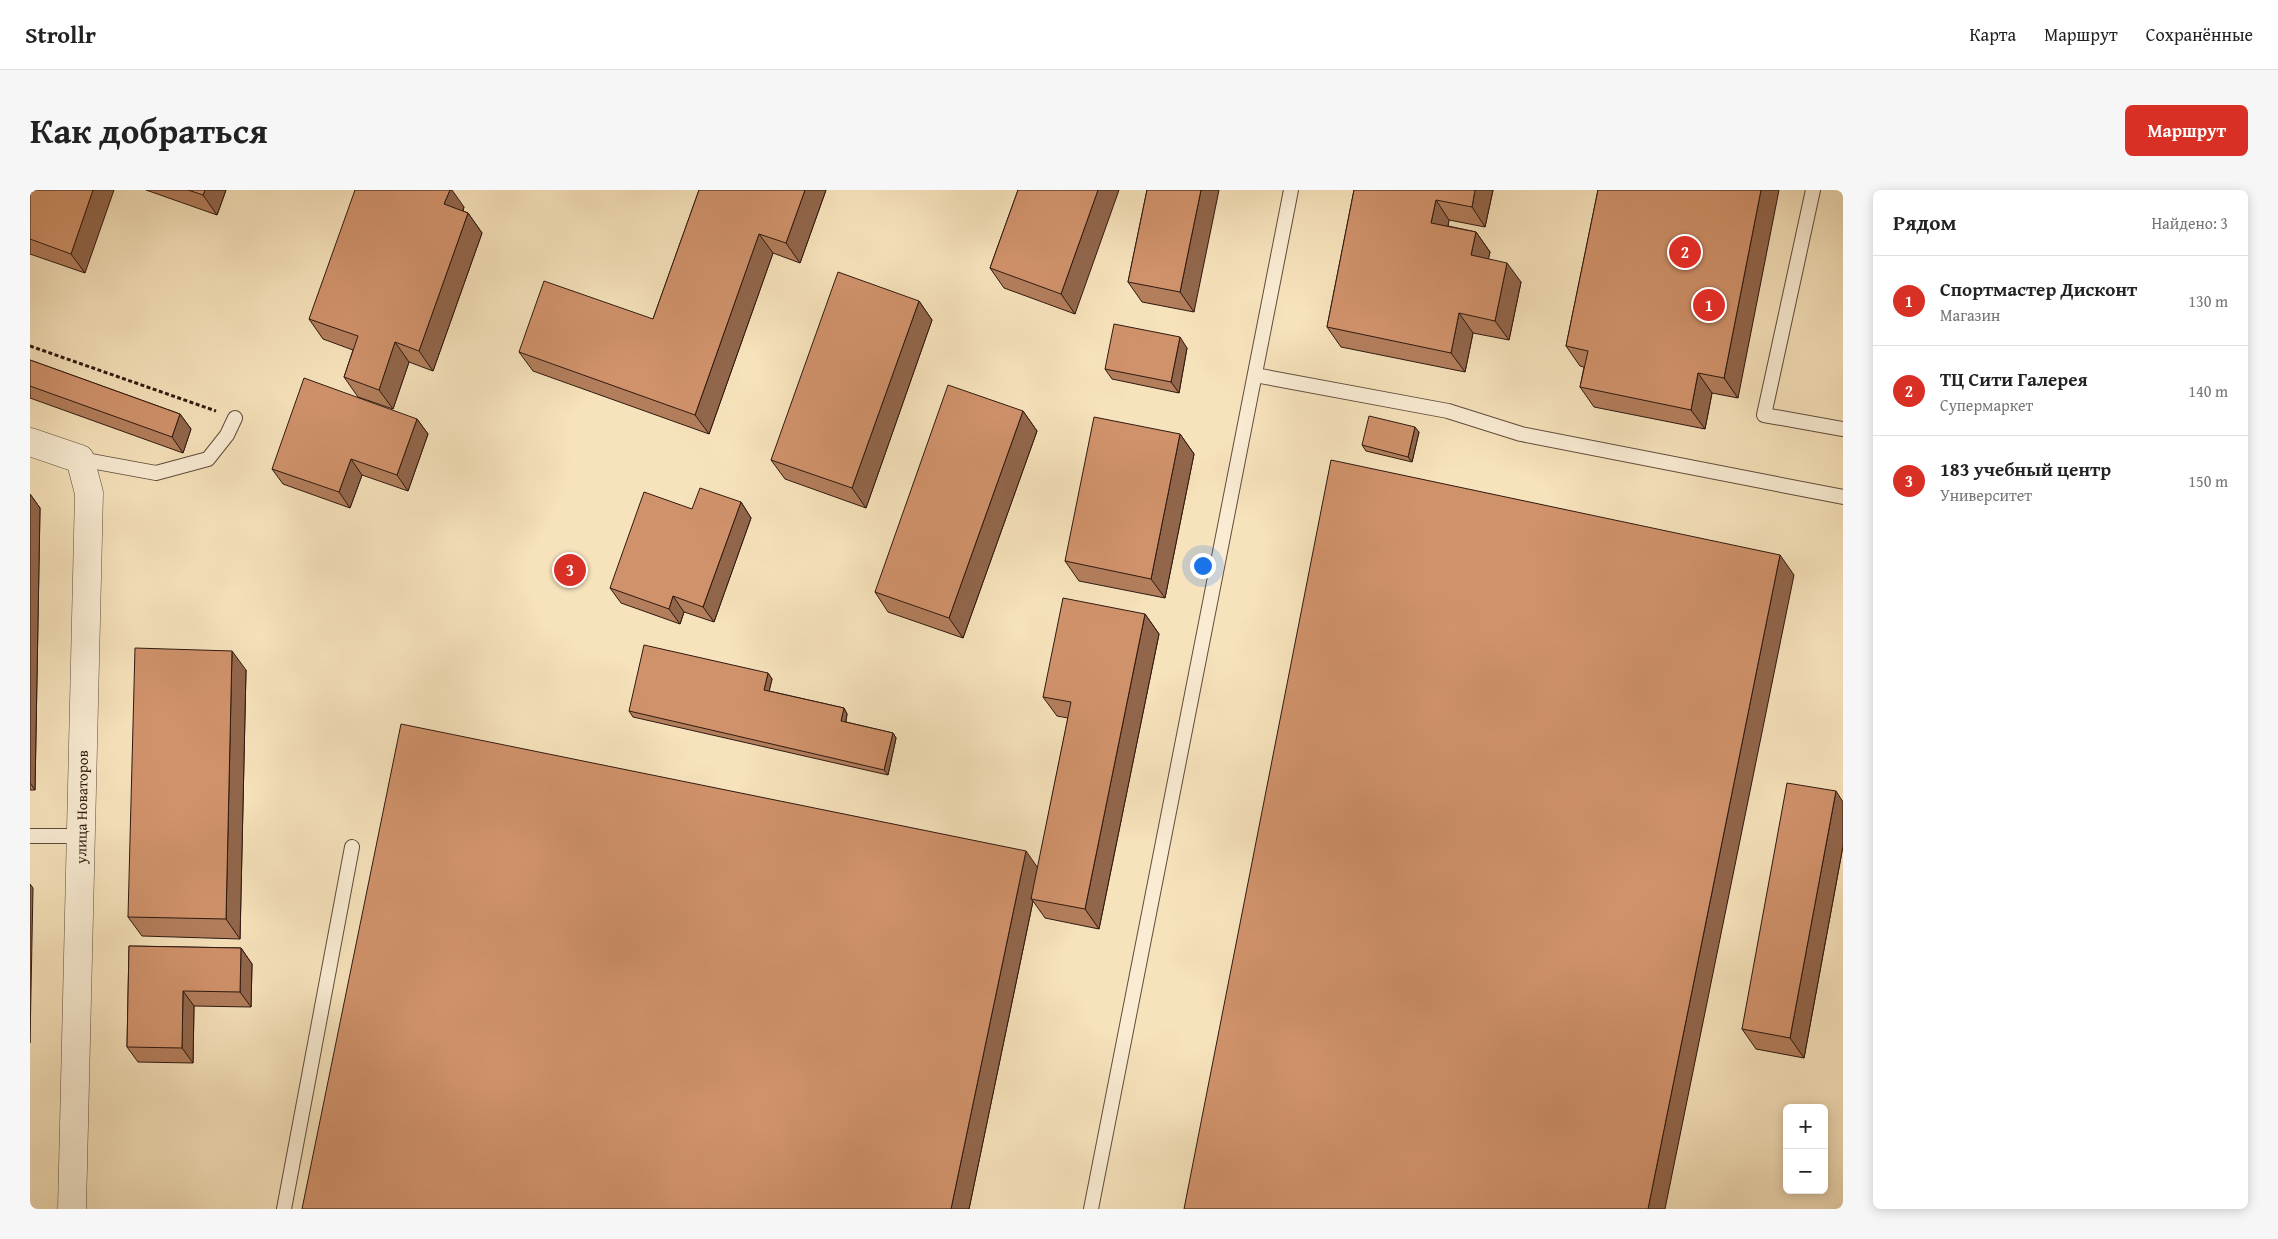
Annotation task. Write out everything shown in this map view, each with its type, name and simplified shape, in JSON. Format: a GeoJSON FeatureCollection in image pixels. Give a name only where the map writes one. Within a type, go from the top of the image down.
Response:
{"type":"FeatureCollection","features":[{"type":"Feature","properties":{"kind":"street"},"geometry":{"type":"LineString","coordinates":[[30,442],[80,459]]}},
{"type":"Feature","properties":{"kind":"street","name":"улица Новаторов"},"geometry":{"type":"LineString","coordinates":[[72,1209],[89,492],[80,459]]}},
{"type":"Feature","properties":{"kind":"lane"},"geometry":{"type":"LineString","coordinates":[[1091,1209],[1291,190]]}},
{"type":"Feature","properties":{"kind":"lane"},"geometry":{"type":"LineString","coordinates":[[1813,190],[1764,415],[1843,429]]}},
{"type":"Feature","properties":{"kind":"lane"},"geometry":{"type":"LineString","coordinates":[[1255,375],[1448,411],[1521,434],[1843,497]]}},
{"type":"Feature","properties":{"kind":"lane"},"geometry":{"type":"LineString","coordinates":[[80,459],[156,473],[208,459],[228,435],[235,418]]}},
{"type":"Feature","properties":{"kind":"lane"},"geometry":{"type":"LineString","coordinates":[[30,836],[81,836]]}},
{"type":"Feature","properties":{"kind":"lane"},"geometry":{"type":"LineString","coordinates":[[284,1209],[352,846]]}},
{"type":"Feature","properties":{"kind":"path"},"geometry":{"type":"LineString","coordinates":[[30,346],[235,418]]}},
{"type":"Feature","properties":{"kind":"building"},"geometry":{"type":"Polygon","coordinates":[[[30,190],[93,190],[71,254],[30,239],[30,190]]]}},
{"type":"Feature","properties":{"kind":"building"},"geometry":{"type":"Polygon","coordinates":[[[188,190],[205,190],[203,195],[188,190]]]}},
{"type":"Feature","properties":{"kind":"building"},"geometry":{"type":"Polygon","coordinates":[[[355,190],[450,190],[444,204],[468,213],[419,351],[395,342],[379,390],[344,377],[358,336],[309,319],[355,190]]]}},
{"type":"Feature","properties":{"kind":"building"},"geometry":{"type":"Polygon","coordinates":[[[699,190],[805,190],[786,243],[759,234],[695,415],[519,352],[544,281],[653,319],[699,190]]]}},
{"type":"Feature","properties":{"kind":"building"},"geometry":{"type":"Polygon","coordinates":[[[1018,190],[1098,190],[1061,294],[990,268],[1018,190]]]}},
{"type":"Feature","properties":{"kind":"building"},"geometry":{"type":"Polygon","coordinates":[[[1147,190],[1201,190],[1180,292],[1128,282],[1147,190]]]}},
{"type":"Feature","properties":{"kind":"building"},"geometry":{"type":"Polygon","coordinates":[[[1354,190],[1475,190],[1472,207],[1436,200],[1431,223],[1476,232],[1471,255],[1507,263],[1495,321],[1459,313],[1451,353],[1327,327],[1354,190]]]}},
{"type":"Feature","properties":{"kind":"building"},"geometry":{"type":"Polygon","coordinates":[[[1598,190],[1761,190],[1724,378],[1698,373],[1691,410],[1580,387],[1588,351],[1566,346],[1598,190]]]}},
{"type":"Feature","properties":{"kind":"building"},"geometry":{"type":"Polygon","coordinates":[[[838,272],[919,301],[852,488],[771,460],[838,272]]]}},
{"type":"Feature","properties":{"kind":"building"},"geometry":{"type":"Polygon","coordinates":[[[1114,324],[1180,337],[1171,382],[1105,369],[1114,324]]]}},
{"type":"Feature","properties":{"kind":"building"},"geometry":{"type":"Polygon","coordinates":[[[30,360],[180,414],[172,437],[30,386],[30,360]]]}},
{"type":"Feature","properties":{"kind":"building"},"geometry":{"type":"Polygon","coordinates":[[[304,378],[417,419],[397,475],[351,459],[339,492],[272,469],[304,378]]]}},
{"type":"Feature","properties":{"kind":"building"},"geometry":{"type":"Polygon","coordinates":[[[948,385],[1023,411],[949,618],[875,592],[948,385]]]}},
{"type":"Feature","properties":{"kind":"building"},"geometry":{"type":"Polygon","coordinates":[[[1369,416],[1415,427],[1408,457],[1362,445],[1369,416]]]}},
{"type":"Feature","properties":{"kind":"building"},"geometry":{"type":"Polygon","coordinates":[[[1094,417],[1180,434],[1151,579],[1065,561],[1094,417]]]}},
{"type":"Feature","properties":{"kind":"building"},"geometry":{"type":"Polygon","coordinates":[[[1331,460],[1780,555],[1648,1209],[1184,1209],[1331,460]]]}},
{"type":"Feature","properties":{"kind":"building"},"geometry":{"type":"Polygon","coordinates":[[[700,488],[741,502],[703,607],[673,596],[669,609],[610,588],[644,492],[692,509],[700,488]]]}},
{"type":"Feature","properties":{"kind":"building"},"geometry":{"type":"Polygon","coordinates":[[[1063,598],[1145,614],[1085,909],[1031,899],[1071,702],[1043,697],[1063,598]]]}},
{"type":"Feature","properties":{"kind":"building"},"geometry":{"type":"Polygon","coordinates":[[[644,645],[768,673],[764,690],[844,708],[841,721],[893,733],[884,770],[629,711],[644,645]]]}},
{"type":"Feature","properties":{"kind":"building"},"geometry":{"type":"Polygon","coordinates":[[[135,648],[232,651],[226,919],[128,917],[135,648]]]}},
{"type":"Feature","properties":{"kind":"building"},"geometry":{"type":"Polygon","coordinates":[[[401,724],[1026,851],[951,1209],[302,1209],[401,724]]]}},
{"type":"Feature","properties":{"kind":"building"},"geometry":{"type":"Polygon","coordinates":[[[1787,783],[1836,791],[1790,1038],[1742,1029],[1787,783]]]}},
{"type":"Feature","properties":{"kind":"building"},"geometry":{"type":"Polygon","coordinates":[[[129,946],[241,948],[240,992],[183,991],[182,1048],[127,1047],[129,946]]]}},
{"type":"Feature","properties":{"kind":"place","name":"ТЦ Сити Галерея"},"geometry":{"type":"Point","coordinates":[1685,252]}},
{"type":"Feature","properties":{"kind":"place","name":"Спортмастер Дисконт"},"geometry":{"type":"Point","coordinates":[1709,305]}},
{"type":"Feature","properties":{"kind":"place","name":"183 учебный центр"},"geometry":{"type":"Point","coordinates":[570,570]}}]}
